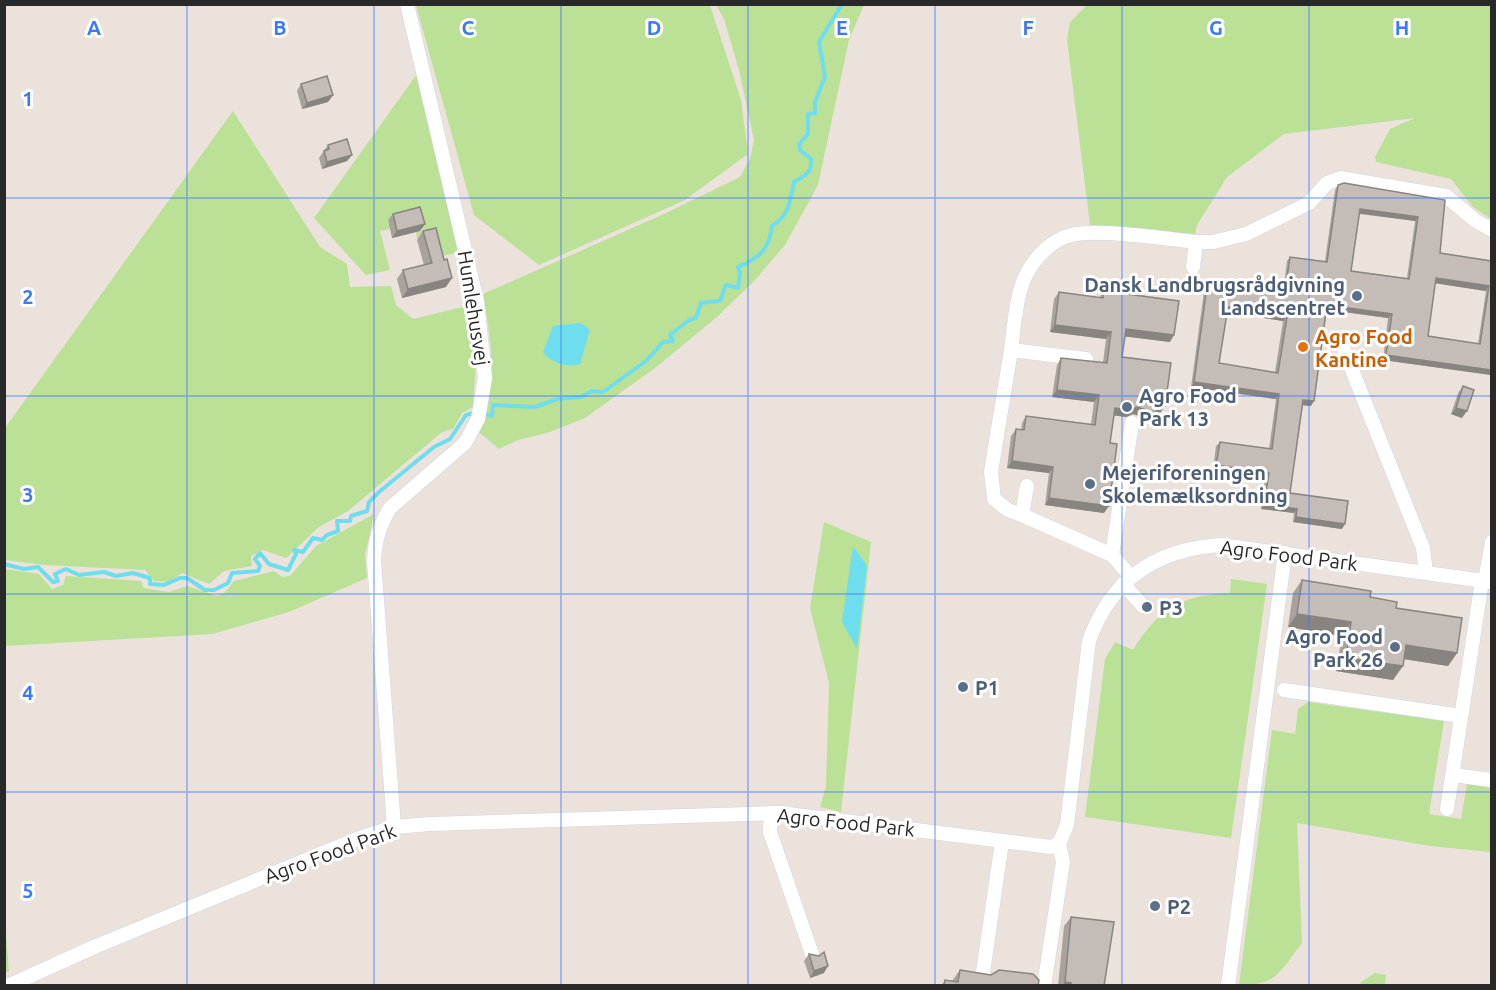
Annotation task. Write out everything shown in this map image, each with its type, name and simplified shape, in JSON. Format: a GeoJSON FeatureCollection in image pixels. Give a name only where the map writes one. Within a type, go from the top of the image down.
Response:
{"type":"FeatureCollection","features":[{"type":"Feature","properties":{"kind":"street","name":"Humlehusvej"},"geometry":{"type":"LineString","coordinates":[[394,827],[374,561],[375,542],[381,522],[390,508],[465,443],[478,419],[485,378],[477,301],[407,4]]}},
{"type":"Feature","properties":{"kind":"street"},"geometry":{"type":"LineString","coordinates":[[1143,606],[1112,555],[1008,510],[994,499],[991,472],[1016,316],[1026,274],[1048,246],[1072,235],[1091,233],[1213,242],[1246,234],[1309,203],[1327,183],[1340,178],[1446,196],[1476,221],[1491,230]]}},
{"type":"Feature","properties":{"kind":"street"},"geometry":{"type":"LineString","coordinates":[[1193,267],[1196,242]]}},
{"type":"Feature","properties":{"kind":"street"},"geometry":{"type":"LineString","coordinates":[[1342,345],[1420,540],[1426,558],[1426,573]]}},
{"type":"Feature","properties":{"kind":"street"},"geometry":{"type":"LineString","coordinates":[[1011,350],[1086,359]]}},
{"type":"Feature","properties":{"kind":"street"},"geometry":{"type":"LineString","coordinates":[[1112,555],[1132,423]]}},
{"type":"Feature","properties":{"kind":"street"},"geometry":{"type":"LineString","coordinates":[[1022,515],[1027,486]]}},
{"type":"Feature","properties":{"kind":"street"},"geometry":{"type":"LineString","coordinates":[[1448,809],[1461,716],[1491,542]]}},
{"type":"Feature","properties":{"kind":"street","name":"Agro Food Park"},"geometry":{"type":"LineString","coordinates":[[8,986],[126,933],[357,839],[394,827],[771,813],[849,820],[1041,848],[1059,844],[1067,825],[1089,640],[1105,606],[1127,580],[1151,562],[1182,549],[1232,546],[1486,581]]}},
{"type":"Feature","properties":{"kind":"street"},"geometry":{"type":"LineString","coordinates":[[1228,986],[1285,553]]}},
{"type":"Feature","properties":{"kind":"street"},"geometry":{"type":"LineString","coordinates":[[1284,690],[1461,716]]}},
{"type":"Feature","properties":{"kind":"street"},"geometry":{"type":"LineString","coordinates":[[1453,775],[1491,780]]}},
{"type":"Feature","properties":{"kind":"street"},"geometry":{"type":"LineString","coordinates":[[771,813],[770,832],[812,954]]}},
{"type":"Feature","properties":{"kind":"street"},"geometry":{"type":"LineString","coordinates":[[982,979],[1002,842]]}},
{"type":"Feature","properties":{"kind":"street"},"geometry":{"type":"LineString","coordinates":[[1044,986],[1063,862],[1059,844]]}},
{"type":"Feature","properties":{"kind":"green space"},"geometry":{"type":"Polygon","coordinates":[[[416,5],[710,5],[741,100],[748,154],[685,200],[539,265],[474,215],[416,5]]]}},
{"type":"Feature","properties":{"kind":"green space"},"geometry":{"type":"Polygon","coordinates":[[[716,5],[864,5],[849,40],[818,185],[785,245],[754,281],[717,317],[655,368],[585,418],[550,432],[518,440],[499,449],[479,432],[489,397],[491,380],[491,347],[483,294],[664,214],[740,177],[750,159],[754,140],[739,70],[724,19],[716,5]]]}},
{"type":"Feature","properties":{"kind":"green space"},"geometry":{"type":"Polygon","coordinates":[[[1087,5],[1491,5],[1491,219],[1473,207],[1451,179],[1376,162],[1375,157],[1390,129],[1415,118],[1284,134],[1227,177],[1197,225],[1195,234],[1090,225],[1067,40],[1070,22],[1087,5]]]}},
{"type":"Feature","properties":{"kind":"green space"},"geometry":{"type":"Polygon","coordinates":[[[417,74],[461,249],[452,254],[435,257],[430,237],[417,239],[416,232],[423,231],[418,213],[388,221],[390,229],[380,231],[390,270],[366,275],[314,218],[417,74]]]}},
{"type":"Feature","properties":{"kind":"green space"},"geometry":{"type":"Polygon","coordinates":[[[233,111],[320,247],[347,264],[350,287],[391,286],[396,305],[413,319],[471,305],[477,346],[473,407],[462,413],[453,429],[442,432],[348,511],[319,527],[286,558],[263,550],[251,556],[252,566],[224,571],[209,584],[182,573],[170,582],[154,581],[145,570],[45,565],[5,560],[5,428],[233,111]]]}},
{"type":"Feature","properties":{"kind":"green space"},"geometry":{"type":"Polygon","coordinates":[[[374,514],[365,556],[367,578],[289,612],[212,634],[5,646],[5,569],[39,574],[52,589],[63,585],[66,576],[141,581],[143,588],[169,592],[187,586],[217,596],[224,593],[234,581],[274,571],[282,577],[290,576],[316,546],[374,514]]]}},
{"type":"Feature","properties":{"kind":"green space"},"geometry":{"type":"Polygon","coordinates":[[[824,522],[871,542],[841,812],[820,807],[826,786],[829,683],[810,608],[824,522]]]}},
{"type":"Feature","properties":{"kind":"green space"},"geometry":{"type":"Polygon","coordinates":[[[1231,579],[1267,584],[1231,838],[1085,817],[1105,659],[1115,642],[1133,650],[1162,614],[1185,601],[1213,594],[1230,593],[1231,579]]]}},
{"type":"Feature","properties":{"kind":"green space"},"geometry":{"type":"Polygon","coordinates":[[[1308,702],[1444,721],[1429,814],[1461,819],[1467,784],[1491,788],[1491,852],[1430,846],[1297,823],[1302,943],[1282,969],[1270,980],[1252,985],[1239,985],[1272,730],[1295,734],[1298,709],[1308,702]]]}},
{"type":"Feature","properties":{"kind":"green space"},"geometry":{"type":"Polygon","coordinates":[[[4,910],[9,971],[5,973],[4,973],[4,910]]]}},
{"type":"Feature","properties":{"kind":"green space"},"geometry":{"type":"Polygon","coordinates":[[[1375,973],[1386,975],[1385,985],[1360,985],[1361,982],[1375,973]]]}},
{"type":"Feature","properties":{"kind":"water"},"geometry":{"type":"Polygon","coordinates":[[[581,323],[590,330],[580,364],[560,364],[546,356],[543,352],[553,326],[581,323]]]}},
{"type":"Feature","properties":{"kind":"water"},"geometry":{"type":"Polygon","coordinates":[[[853,546],[867,566],[857,649],[842,622],[853,546]]]}},
{"type":"Feature","properties":{"kind":"building"},"geometry":{"type":"Polygon","coordinates":[[[327,76],[333,95],[307,103],[301,84],[327,76]]]}},
{"type":"Feature","properties":{"kind":"building"},"geometry":{"type":"Polygon","coordinates":[[[347,139],[352,155],[327,162],[324,151],[329,149],[328,145],[347,139]]]}},
{"type":"Feature","properties":{"kind":"building"},"geometry":{"type":"Polygon","coordinates":[[[1344,183],[1445,200],[1440,253],[1491,261],[1491,370],[1386,355],[1392,314],[1327,305],[1314,401],[1303,400],[1290,493],[1348,501],[1345,524],[1296,517],[1297,509],[1264,504],[1269,473],[1216,465],[1220,442],[1272,449],[1279,394],[1194,382],[1208,279],[1278,289],[1278,284],[1286,285],[1290,257],[1327,262],[1338,185],[1344,183]],[[1360,209],[1351,271],[1409,279],[1418,217],[1360,209]],[[1436,278],[1428,336],[1480,344],[1489,286],[1436,278]],[[1228,307],[1219,363],[1278,373],[1287,317],[1228,307]]]}},
{"type":"Feature","properties":{"kind":"building"},"geometry":{"type":"Polygon","coordinates":[[[420,207],[425,224],[397,231],[393,214],[420,207]]]}},
{"type":"Feature","properties":{"kind":"building"},"geometry":{"type":"Polygon","coordinates":[[[436,228],[444,260],[447,259],[452,278],[408,289],[403,270],[432,263],[423,231],[436,228]]]}},
{"type":"Feature","properties":{"kind":"building","name":"Agro Food Park 13"},"geometry":{"type":"Polygon","coordinates":[[[1104,291],[1179,301],[1174,335],[1126,329],[1122,357],[1171,363],[1165,406],[1157,405],[1156,413],[1137,407],[1131,410],[1115,408],[1110,443],[1117,444],[1109,506],[1049,498],[1053,467],[1012,461],[1016,429],[1024,430],[1026,416],[1095,425],[1099,395],[1057,390],[1061,358],[1107,363],[1111,332],[1055,325],[1059,292],[1103,298],[1104,291]]]}},
{"type":"Feature","properties":{"kind":"building"},"geometry":{"type":"Polygon","coordinates":[[[1463,386],[1474,390],[1467,411],[1456,408],[1463,386]]]}},
{"type":"Feature","properties":{"kind":"building","name":"Agro Food Park 26"},"geometry":{"type":"Polygon","coordinates":[[[1302,580],[1371,591],[1370,597],[1397,602],[1396,608],[1462,618],[1457,653],[1406,645],[1403,666],[1346,658],[1351,622],[1297,614],[1302,580]]]}},
{"type":"Feature","properties":{"kind":"building"},"geometry":{"type":"Polygon","coordinates":[[[1071,917],[1114,922],[1104,986],[1071,986],[1071,983],[1065,982],[1071,917]]]}},
{"type":"Feature","properties":{"kind":"building"},"geometry":{"type":"Polygon","coordinates":[[[824,952],[828,966],[814,971],[809,954],[819,956],[824,952]]]}},
{"type":"Feature","properties":{"kind":"building"},"geometry":{"type":"Polygon","coordinates":[[[960,970],[991,975],[999,970],[1033,974],[1039,980],[1038,986],[944,986],[945,980],[958,982],[960,970]]]}},
{"type":"Feature","properties":{"kind":"waterway"},"geometry":{"type":"LineString","coordinates":[[488,415],[492,416],[493,405],[535,407],[557,399],[581,397],[592,391],[603,392],[646,361],[663,342],[673,341],[670,335],[689,320],[696,318],[701,303],[720,301],[726,285],[738,288],[740,273],[738,267],[762,252],[771,234],[772,226],[782,218],[788,207],[794,182],[807,174],[810,168],[811,159],[800,150],[799,144],[808,134],[808,114],[815,113],[815,102],[825,77],[819,42],[842,4]]}},
{"type":"Feature","properties":{"kind":"waterway"},"geometry":{"type":"LineString","coordinates":[[4,564],[24,569],[38,567],[53,582],[58,581],[55,574],[66,569],[79,575],[104,572],[116,576],[133,573],[150,578],[150,584],[164,585],[180,578],[187,578],[205,590],[214,590],[228,583],[232,573],[258,571],[260,566],[255,559],[260,553],[269,564],[288,570],[296,554],[294,550],[303,552],[313,538],[322,540],[327,535],[338,531],[337,521],[350,521],[351,516],[367,511],[369,502],[379,492],[434,447],[450,439],[466,415],[473,413]]}},
{"type":"Feature","properties":{"kind":"place","name":"Dansk Landbrugsrådgivning Landscentret"},"geometry":{"type":"Point","coordinates":[1357,296]}},
{"type":"Feature","properties":{"kind":"place","name":"Agro Food Kantine"},"geometry":{"type":"Point","coordinates":[1303,347]}},
{"type":"Feature","properties":{"kind":"place","name":"Agro Food Park 13"},"geometry":{"type":"Point","coordinates":[1127,407]}},
{"type":"Feature","properties":{"kind":"place","name":"Mejeriforeningen Skolemælksordning"},"geometry":{"type":"Point","coordinates":[1090,484]}},
{"type":"Feature","properties":{"kind":"place","name":"P3"},"geometry":{"type":"Point","coordinates":[1147,607]}},
{"type":"Feature","properties":{"kind":"place","name":"Agro Food Park 26"},"geometry":{"type":"Point","coordinates":[1395,647]}},
{"type":"Feature","properties":{"kind":"place","name":"P1"},"geometry":{"type":"Point","coordinates":[963,687]}},
{"type":"Feature","properties":{"kind":"place","name":"P2"},"geometry":{"type":"Point","coordinates":[1155,906]}}]}
